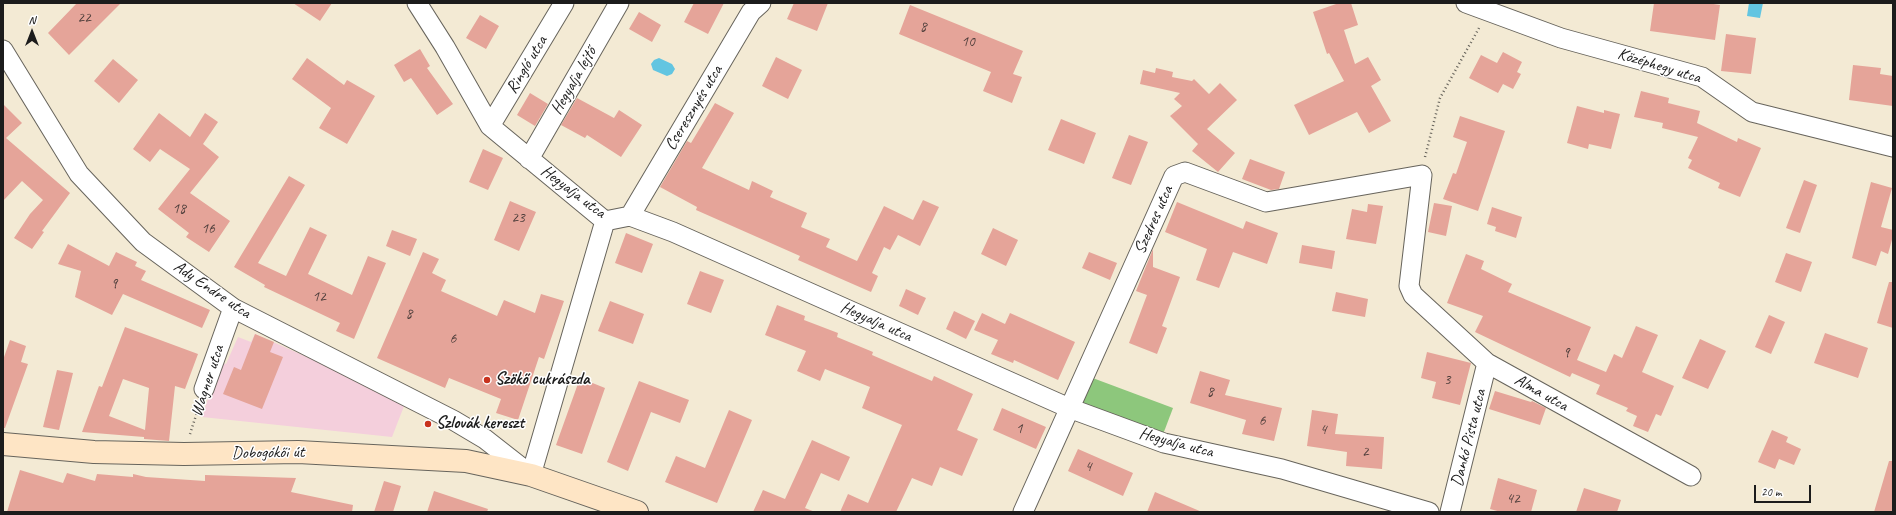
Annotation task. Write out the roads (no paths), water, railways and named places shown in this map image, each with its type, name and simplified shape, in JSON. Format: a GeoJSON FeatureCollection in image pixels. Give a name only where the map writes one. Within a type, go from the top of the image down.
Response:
{"type":"FeatureCollection","features":[{"type":"Feature","properties":{"kind":"main road","name":"Dobogókői út"},"geometry":{"type":"LineString","coordinates":[[3,444],[94,452],[184,454],[298,452],[466,461],[531,475],[636,512]]}},
{"type":"Feature","properties":{"kind":"street","name":"Hegyalja utca"},"geometry":{"type":"LineString","coordinates":[[417,3],[445,47],[490,126],[605,221],[630,216],[673,232],[1069,408],[1164,443],[1282,469],[1429,512]]}},
{"type":"Feature","properties":{"kind":"street","name":"Ringló utca"},"geometry":{"type":"LineString","coordinates":[[490,126],[564,3]]}},
{"type":"Feature","properties":{"kind":"street","name":"Hegyalja lejtő"},"geometry":{"type":"LineString","coordinates":[[529,159],[619,3]]}},
{"type":"Feature","properties":{"kind":"street","name":"Cseresznyés utca"},"geometry":{"type":"LineString","coordinates":[[630,216],[751,12],[761,3]]}},
{"type":"Feature","properties":{"kind":"street","name":"Középhegy utca"},"geometry":{"type":"LineString","coordinates":[[1466,3],[1561,38],[1702,77],[1752,112],[1893,147]]}},
{"type":"Feature","properties":{"kind":"street","name":"Ady Endre utca"},"geometry":{"type":"LineString","coordinates":[[3,50],[79,174],[143,242],[233,308],[453,420],[485,439],[531,475]]}},
{"type":"Feature","properties":{"kind":"street","name":"Szedres utca"},"geometry":{"type":"LineString","coordinates":[[1023,512],[1174,176],[1184,172],[1266,202],[1270,202],[1422,175],[1409,286]]}},
{"type":"Feature","properties":{"kind":"street"},"geometry":{"type":"LineString","coordinates":[[531,475],[605,221]]}},
{"type":"Feature","properties":{"kind":"street","name":"Alma utca"},"geometry":{"type":"LineString","coordinates":[[1409,286],[1413,294],[1487,363],[1692,476]]}},
{"type":"Feature","properties":{"kind":"street","name":"Wagner utca"},"geometry":{"type":"LineString","coordinates":[[204,388],[233,308]]}},
{"type":"Feature","properties":{"kind":"street","name":"Dankó Pista utca"},"geometry":{"type":"LineString","coordinates":[[1450,512],[1487,363]]}},
{"type":"Feature","properties":{"kind":"water"},"geometry":{"type":"Polygon","coordinates":[[[1749,3],[1763,3],[1760,18],[1747,16],[1749,3]]]}},
{"type":"Feature","properties":{"kind":"water"},"geometry":{"type":"Polygon","coordinates":[[[659,58],[672,64],[675,69],[672,74],[667,76],[653,70],[651,64],[654,60],[659,58]]]}},
{"type":"Feature","properties":{"kind":"place","name":"Szökő cukrászda"},"geometry":{"type":"Point","coordinates":[487,380]}},
{"type":"Feature","properties":{"kind":"place","name":"Szlovák kereszt"},"geometry":{"type":"Point","coordinates":[428,424]}}]}
